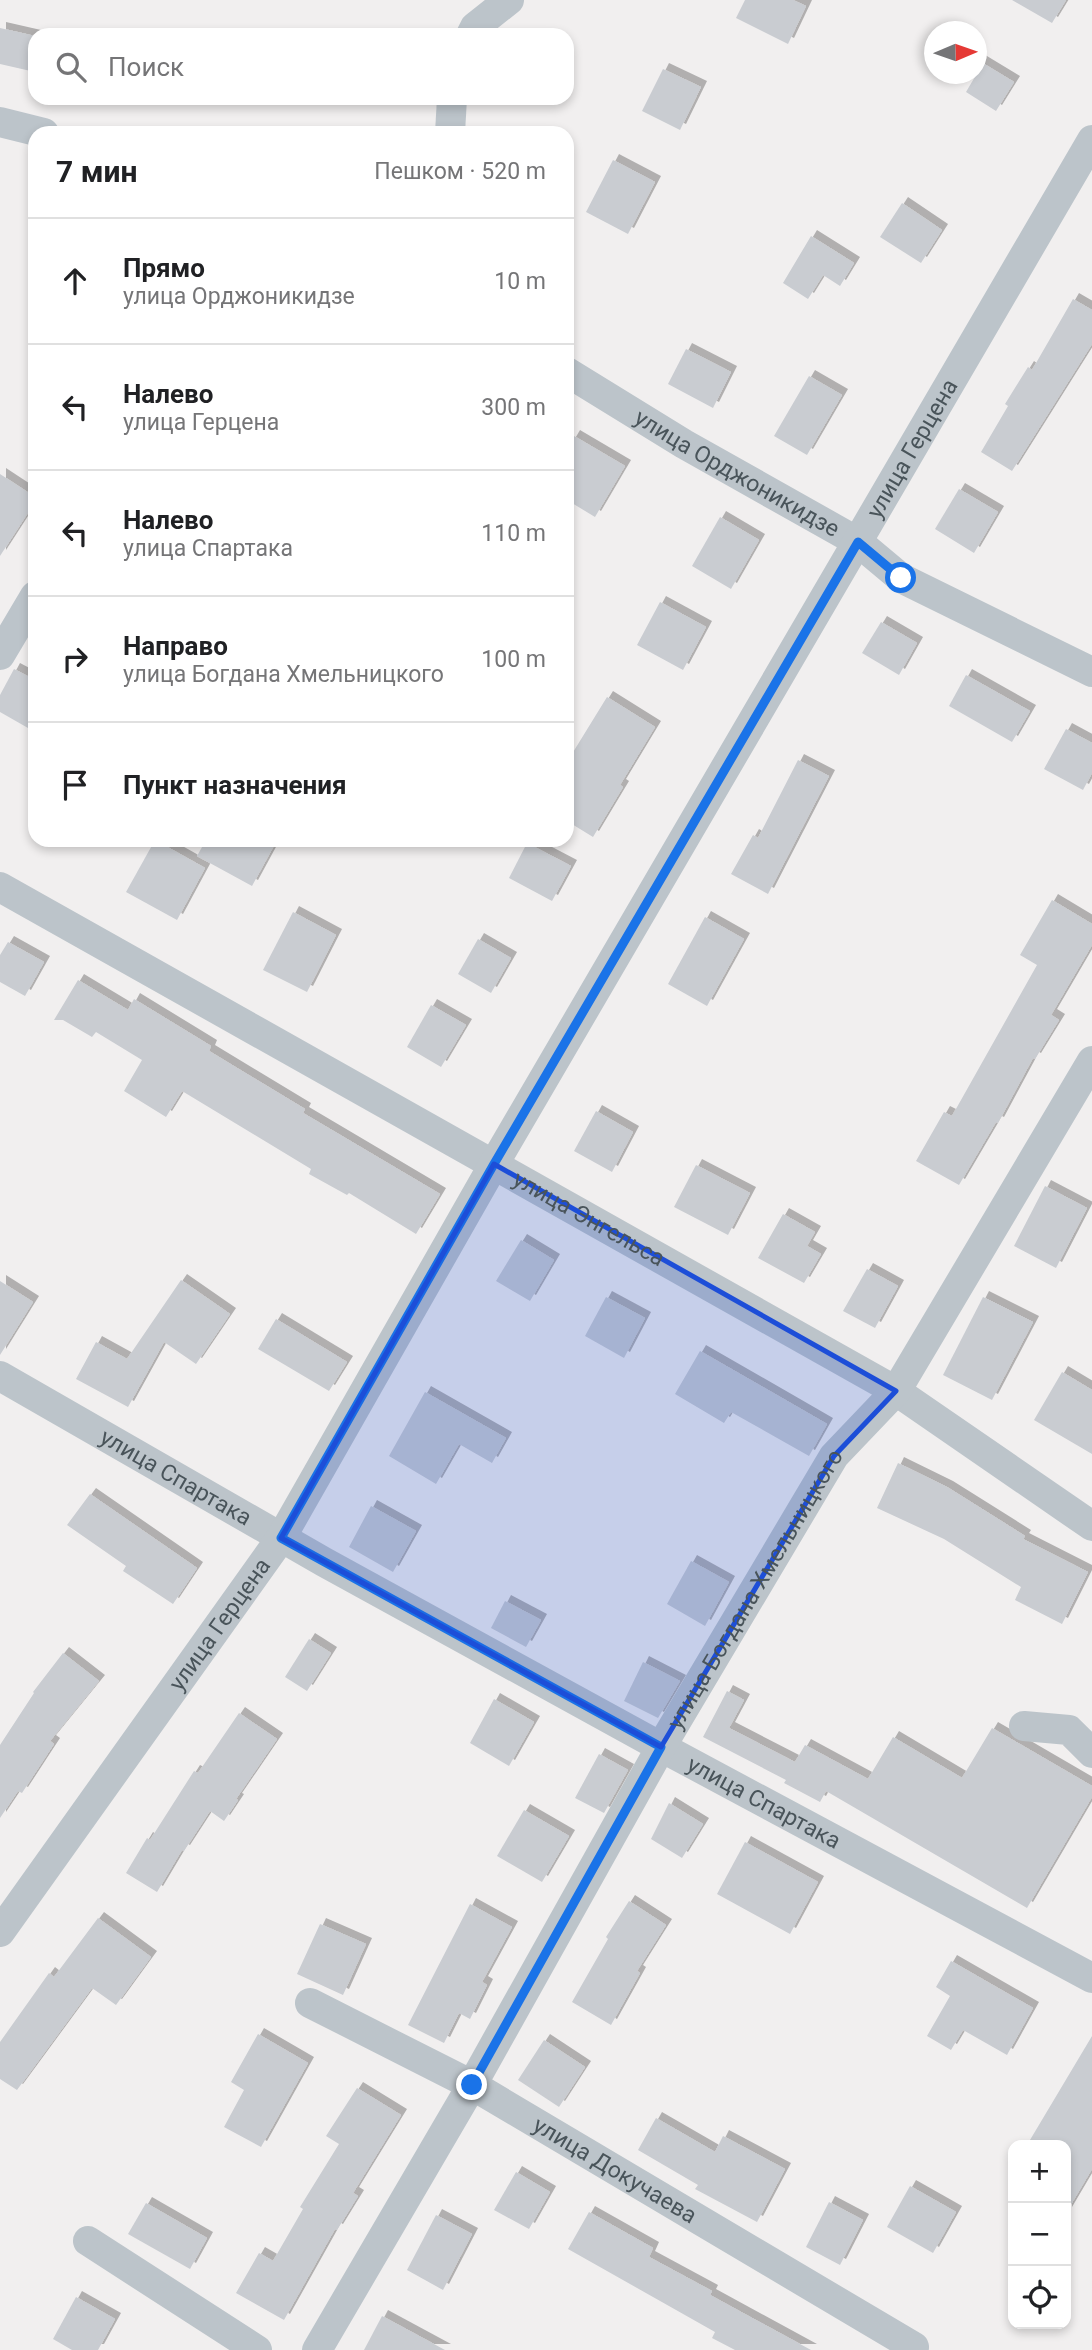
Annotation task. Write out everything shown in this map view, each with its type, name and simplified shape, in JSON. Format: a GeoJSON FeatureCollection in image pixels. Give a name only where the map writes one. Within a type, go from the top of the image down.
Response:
{"type":"FeatureCollection","features":[{"type":"Feature","properties":{"kind":"street"},"geometry":{"type":"LineString","coordinates":[[474,28],[509,0]]}},
{"type":"Feature","properties":{"kind":"street"},"geometry":{"type":"LineString","coordinates":[[450,126],[452,105]]}},
{"type":"Feature","properties":{"kind":"street"},"geometry":{"type":"LineString","coordinates":[[0,122],[28,129]]}},
{"type":"Feature","properties":{"kind":"street","name":"улица Герцена"},"geometry":{"type":"LineString","coordinates":[[0,1932],[281,1538],[494,1164],[1092,140]]}},
{"type":"Feature","properties":{"kind":"street","name":"улица Орджоникидзе"},"geometry":{"type":"LineString","coordinates":[[574,376],[684,444],[858,542],[901,578],[1092,672]]}},
{"type":"Feature","properties":{"kind":"street"},"geometry":{"type":"LineString","coordinates":[[0,656],[28,608]]}},
{"type":"Feature","properties":{"kind":"street","name":"улица Энгельса"},"geometry":{"type":"LineString","coordinates":[[0,887],[896,1391],[1092,1526]]}},
{"type":"Feature","properties":{"kind":"street","name":"улица Богдана Хмельницкого"},"geometry":{"type":"LineString","coordinates":[[317,2350],[472,2085],[661,1747],[834,1456],[896,1391],[1092,1061]]}},
{"type":"Feature","properties":{"kind":"street","name":"улица Спартака"},"geometry":{"type":"LineString","coordinates":[[0,1376],[281,1538],[661,1747],[1092,1978]]}},
{"type":"Feature","properties":{"kind":"street"},"geometry":{"type":"LineString","coordinates":[[1024,1726],[1069,1730],[1092,1753]]}},
{"type":"Feature","properties":{"kind":"street","name":"улица Докучаева"},"geometry":{"type":"LineString","coordinates":[[310,2003],[472,2085],[914,2347]]}},
{"type":"Feature","properties":{"kind":"street"},"geometry":{"type":"LineString","coordinates":[[88,2241],[257,2350]]}},
{"type":"Feature","properties":{"kind":"highlighted area"},"geometry":{"type":"Polygon","coordinates":[[[494,1164],[896,1391],[834,1456],[661,1747],[281,1538],[494,1164]]]}},
{"type":"Feature","properties":{"kind":"building"},"geometry":{"type":"Polygon","coordinates":[[[745,0],[793,0],[806,6],[788,44],[736,18],[745,0]]]}},
{"type":"Feature","properties":{"kind":"building"},"geometry":{"type":"Polygon","coordinates":[[[1012,0],[1066,0],[1052,23],[1012,0]]]}},
{"type":"Feature","properties":{"kind":"building"},"geometry":{"type":"Polygon","coordinates":[[[0,28],[28,34],[28,70],[0,64],[0,28]]]}},
{"type":"Feature","properties":{"kind":"building"},"geometry":{"type":"Polygon","coordinates":[[[987,66],[1014,82],[996,111],[966,92],[971,84],[987,84],[987,66]]]}},
{"type":"Feature","properties":{"kind":"building"},"geometry":{"type":"Polygon","coordinates":[[[663,69],[701,87],[680,130],[642,111],[663,69]]]}},
{"type":"Feature","properties":{"kind":"building"},"geometry":{"type":"Polygon","coordinates":[[[613,160],[655,182],[628,234],[586,212],[613,160]]]}},
{"type":"Feature","properties":{"kind":"building"},"geometry":{"type":"Polygon","coordinates":[[[902,203],[942,230],[921,263],[880,237],[902,203]]]}},
{"type":"Feature","properties":{"kind":"building"},"geometry":{"type":"Polygon","coordinates":[[[811,236],[854,263],[840,286],[823,275],[808,299],[783,283],[811,236]]]}},
{"type":"Feature","properties":{"kind":"building"},"geometry":{"type":"Polygon","coordinates":[[[1073,299],[1092,310],[1092,344],[1012,471],[981,452],[1008,406],[1005,404],[1028,367],[1032,370],[1073,299]]]}},
{"type":"Feature","properties":{"kind":"building"},"geometry":{"type":"Polygon","coordinates":[[[686,349],[731,372],[713,408],[668,384],[686,349]]]}},
{"type":"Feature","properties":{"kind":"building"},"geometry":{"type":"Polygon","coordinates":[[[809,376],[842,395],[807,455],[774,436],[809,376]]]}},
{"type":"Feature","properties":{"kind":"building"},"geometry":{"type":"Polygon","coordinates":[[[574,436],[625,466],[595,517],[574,504],[574,436]]]}},
{"type":"Feature","properties":{"kind":"building"},"geometry":{"type":"Polygon","coordinates":[[[0,474],[28,492],[28,513],[0,556],[0,474]]]}},
{"type":"Feature","properties":{"kind":"building"},"geometry":{"type":"Polygon","coordinates":[[[959,489],[998,512],[974,553],[935,529],[959,489]]]}},
{"type":"Feature","properties":{"kind":"building"},"geometry":{"type":"Polygon","coordinates":[[[720,517],[759,540],[731,589],[692,566],[720,517]]]}},
{"type":"Feature","properties":{"kind":"building"},"geometry":{"type":"Polygon","coordinates":[[[660,602],[706,627],[683,670],[637,645],[660,602]]]}},
{"type":"Feature","properties":{"kind":"building"},"geometry":{"type":"Polygon","coordinates":[[[881,622],[917,643],[899,675],[862,653],[881,622]]]}},
{"type":"Feature","properties":{"kind":"building"},"geometry":{"type":"Polygon","coordinates":[[[14,669],[28,676],[28,728],[0,712],[0,695],[14,669]]]}},
{"type":"Feature","properties":{"kind":"building"},"geometry":{"type":"Polygon","coordinates":[[[966,675],[1030,711],[1012,742],[949,706],[966,675]]]}},
{"type":"Feature","properties":{"kind":"building"},"geometry":{"type":"Polygon","coordinates":[[[607,697],[655,727],[593,837],[574,825],[574,751],[607,697]]]}},
{"type":"Feature","properties":{"kind":"building"},"geometry":{"type":"Polygon","coordinates":[[[1066,729],[1092,743],[1092,773],[1083,790],[1044,769],[1066,729]]]}},
{"type":"Feature","properties":{"kind":"building"},"geometry":{"type":"Polygon","coordinates":[[[798,760],[829,776],[768,894],[731,874],[753,835],[758,838],[798,760]]]}},
{"type":"Feature","properties":{"kind":"building"},"geometry":{"type":"Polygon","coordinates":[[[151,847],[168,847],[205,868],[177,920],[126,892],[151,847]]]}},
{"type":"Feature","properties":{"kind":"building"},"geometry":{"type":"Polygon","coordinates":[[[202,847],[273,847],[252,886],[197,856],[202,847]]]}},
{"type":"Feature","properties":{"kind":"building"},"geometry":{"type":"Polygon","coordinates":[[[525,847],[535,847],[571,866],[552,901],[509,878],[525,847]]]}},
{"type":"Feature","properties":{"kind":"building"},"geometry":{"type":"Polygon","coordinates":[[[1052,900],[1092,924],[1092,945],[1051,1015],[1059,1020],[1035,1059],[1033,1058],[998,1123],[996,1122],[959,1185],[916,1161],[944,1112],[952,1116],[1037,965],[1020,955],[1052,900]]]}},
{"type":"Feature","properties":{"kind":"building"},"geometry":{"type":"Polygon","coordinates":[[[293,912],[336,935],[307,992],[263,970],[293,912]]]}},
{"type":"Feature","properties":{"kind":"building"},"geometry":{"type":"Polygon","coordinates":[[[705,917],[744,939],[707,1006],[668,984],[705,917]]]}},
{"type":"Feature","properties":{"kind":"building"},"geometry":{"type":"Polygon","coordinates":[[[478,939],[511,958],[491,993],[458,974],[478,939]]]}},
{"type":"Feature","properties":{"kind":"building"},"geometry":{"type":"Polygon","coordinates":[[[8,942],[44,962],[25,996],[0,982],[0,955],[8,942]]]}},
{"type":"Feature","properties":{"kind":"building"},"geometry":{"type":"Polygon","coordinates":[[[78,980],[128,1010],[134,999],[211,1046],[209,1051],[305,1109],[303,1113],[440,1194],[416,1234],[349,1193],[347,1195],[309,1174],[311,1169],[182,1091],[166,1117],[124,1091],[142,1060],[96,1032],[92,1037],[63,1020],[54,1020],[78,980]]]}},
{"type":"Feature","properties":{"kind":"building"},"geometry":{"type":"Polygon","coordinates":[[[431,1005],[466,1025],[441,1067],[407,1047],[431,1005]]]}},
{"type":"Feature","properties":{"kind":"building"},"geometry":{"type":"Polygon","coordinates":[[[596,1111],[633,1132],[612,1172],[574,1151],[596,1111]]]}},
{"type":"Feature","properties":{"kind":"building"},"geometry":{"type":"Polygon","coordinates":[[[696,1165],[750,1193],[728,1235],[674,1207],[696,1165]]]}},
{"type":"Feature","properties":{"kind":"building"},"geometry":{"type":"Polygon","coordinates":[[[1045,1186],[1087,1208],[1056,1268],[1014,1246],[1045,1186]]]}},
{"type":"Feature","properties":{"kind":"building"},"geometry":{"type":"Polygon","coordinates":[[[783,1214],[815,1232],[807,1246],[821,1254],[804,1283],[758,1258],[783,1214]]]}},
{"type":"Feature","properties":{"kind":"building"},"geometry":{"type":"Polygon","coordinates":[[[521,1240],[554,1260],[530,1301],[496,1281],[521,1240]]]}},
{"type":"Feature","properties":{"kind":"building"},"geometry":{"type":"Polygon","coordinates":[[[867,1269],[898,1286],[875,1328],[843,1311],[867,1269]]]}},
{"type":"Feature","properties":{"kind":"building"},"geometry":{"type":"Polygon","coordinates":[[[181,1280],[230,1314],[196,1364],[164,1342],[128,1407],[76,1379],[96,1342],[127,1359],[181,1280]]]}},
{"type":"Feature","properties":{"kind":"building"},"geometry":{"type":"Polygon","coordinates":[[[0,1281],[33,1302],[0,1355],[0,1281]]]}},
{"type":"Feature","properties":{"kind":"building"},"geometry":{"type":"Polygon","coordinates":[[[606,1297],[645,1318],[624,1358],[585,1336],[606,1297]]]}},
{"type":"Feature","properties":{"kind":"building"},"geometry":{"type":"Polygon","coordinates":[[[983,1297],[1033,1322],[992,1400],[943,1375],[983,1297]]]}},
{"type":"Feature","properties":{"kind":"building"},"geometry":{"type":"Polygon","coordinates":[[[276,1319],[347,1362],[329,1391],[258,1349],[276,1319]]]}},
{"type":"Feature","properties":{"kind":"building"},"geometry":{"type":"Polygon","coordinates":[[[700,1351],[827,1424],[809,1456],[731,1412],[724,1423],[675,1394],[700,1351]]]}},
{"type":"Feature","properties":{"kind":"building"},"geometry":{"type":"Polygon","coordinates":[[[1062,1372],[1092,1390],[1092,1454],[1034,1420],[1062,1372]]]}},
{"type":"Feature","properties":{"kind":"building"},"geometry":{"type":"Polygon","coordinates":[[[425,1392],[506,1438],[492,1463],[459,1444],[436,1484],[389,1456],[425,1392]]]}},
{"type":"Feature","properties":{"kind":"building"},"geometry":{"type":"Polygon","coordinates":[[[898,1463],[947,1487],[1025,1536],[1023,1539],[1088,1572],[1062,1624],[1015,1600],[1021,1587],[944,1539],[877,1508],[898,1463]]]}},
{"type":"Feature","properties":{"kind":"building"},"geometry":{"type":"Polygon","coordinates":[[[90,1494],[197,1568],[173,1604],[123,1571],[126,1566],[67,1525],[90,1494]]]}},
{"type":"Feature","properties":{"kind":"building"},"geometry":{"type":"Polygon","coordinates":[[[371,1506],[416,1531],[393,1572],[349,1547],[371,1506]]]}},
{"type":"Feature","properties":{"kind":"building"},"geometry":{"type":"Polygon","coordinates":[[[691,1561],[729,1582],[705,1626],[667,1604],[691,1561]]]}},
{"type":"Feature","properties":{"kind":"building"},"geometry":{"type":"Polygon","coordinates":[[[505,1601],[541,1620],[526,1647],[491,1628],[505,1601]]]}},
{"type":"Feature","properties":{"kind":"building"},"geometry":{"type":"Polygon","coordinates":[[[309,1639],[331,1653],[307,1691],[285,1677],[309,1639]]]}},
{"type":"Feature","properties":{"kind":"building"},"geometry":{"type":"Polygon","coordinates":[[[63,1653],[99,1681],[50,1741],[54,1744],[22,1793],[18,1791],[0,1818],[0,1745],[33,1692],[63,1653]]]}},
{"type":"Feature","properties":{"kind":"building"},"geometry":{"type":"Polygon","coordinates":[[[643,1662],[680,1681],[658,1718],[624,1701],[643,1662]]]}},
{"type":"Feature","properties":{"kind":"building"},"geometry":{"type":"Polygon","coordinates":[[[727,1691],[744,1700],[729,1728],[795,1762],[805,1745],[868,1779],[893,1737],[962,1778],[992,1728],[1092,1786],[1092,1797],[1027,1908],[826,1791],[820,1802],[784,1783],[786,1780],[703,1737],[727,1691]]]}},
{"type":"Feature","properties":{"kind":"building"},"geometry":{"type":"Polygon","coordinates":[[[494,1699],[534,1722],[509,1766],[470,1743],[494,1699]]]}},
{"type":"Feature","properties":{"kind":"building"},"geometry":{"type":"Polygon","coordinates":[[[239,1713],[277,1739],[224,1821],[210,1811],[157,1892],[126,1873],[194,1771],[198,1773],[239,1713]]]}},
{"type":"Feature","properties":{"kind":"building"},"geometry":{"type":"Polygon","coordinates":[[[599,1754],[628,1770],[604,1813],[575,1798],[599,1754]]]}},
{"type":"Feature","properties":{"kind":"building"},"geometry":{"type":"Polygon","coordinates":[[[669,1803],[703,1824],[682,1858],[651,1839],[669,1803]]]}},
{"type":"Feature","properties":{"kind":"building"},"geometry":{"type":"Polygon","coordinates":[[[524,1810],[569,1836],[542,1882],[497,1856],[524,1810]]]}},
{"type":"Feature","properties":{"kind":"building"},"geometry":{"type":"Polygon","coordinates":[[[745,1842],[818,1882],[790,1934],[717,1894],[745,1842]]]}},
{"type":"Feature","properties":{"kind":"building"},"geometry":{"type":"Polygon","coordinates":[[[629,1901],[666,1925],[637,1971],[640,1973],[611,2025],[572,2002],[608,1939],[606,1937],[629,1901]]]}},
{"type":"Feature","properties":{"kind":"building"},"geometry":{"type":"Polygon","coordinates":[[[470,1904],[512,1927],[482,1982],[487,1985],[470,2019],[459,2013],[444,2043],[408,2025],[470,1904]]]}},
{"type":"Feature","properties":{"kind":"building"},"geometry":{"type":"Polygon","coordinates":[[[98,1918],[151,1957],[116,2005],[92,1988],[17,2090],[0,2079],[0,2042],[49,1973],[54,1977],[98,1918]]]}},
{"type":"Feature","properties":{"kind":"building"},"geometry":{"type":"Polygon","coordinates":[[[320,1924],[366,1944],[343,1995],[297,1974],[320,1924]]]}},
{"type":"Feature","properties":{"kind":"building"},"geometry":{"type":"Polygon","coordinates":[[[951,1961],[1033,2008],[1007,2055],[963,2030],[951,2050],[927,2036],[950,1996],[936,1987],[951,1961]]]}},
{"type":"Feature","properties":{"kind":"building"},"geometry":{"type":"Polygon","coordinates":[[[258,2034],[308,2063],[261,2147],[224,2127],[244,2090],[231,2082],[258,2034]]]}},
{"type":"Feature","properties":{"kind":"building"},"geometry":{"type":"Polygon","coordinates":[[[1092,2036],[1092,2169],[1071,2205],[1071,2140],[1030,2140],[1092,2036]]]}},
{"type":"Feature","properties":{"kind":"building"},"geometry":{"type":"Polygon","coordinates":[[[544,2040],[585,2067],[559,2107],[518,2080],[544,2040]]]}},
{"type":"Feature","properties":{"kind":"building"},"geometry":{"type":"Polygon","coordinates":[[[357,2088],[401,2115],[353,2193],[358,2196],[337,2230],[335,2229],[284,2320],[236,2293],[259,2253],[273,2261],[303,2209],[300,2207],[339,2144],[326,2136],[357,2088]]]}},
{"type":"Feature","properties":{"kind":"building"},"geometry":{"type":"Polygon","coordinates":[[[656,2118],[715,2152],[723,2136],[785,2169],[757,2222],[695,2189],[698,2185],[638,2150],[656,2118]]]}},
{"type":"Feature","properties":{"kind":"building"},"geometry":{"type":"Polygon","coordinates":[[[516,2172],[550,2192],[529,2229],[494,2210],[516,2172]]]}},
{"type":"Feature","properties":{"kind":"building"},"geometry":{"type":"Polygon","coordinates":[[[910,2186],[956,2212],[933,2253],[887,2227],[910,2186]]]}},
{"type":"Feature","properties":{"kind":"building"},"geometry":{"type":"Polygon","coordinates":[[[829,2202],[863,2220],[840,2265],[806,2247],[829,2202]]]}},
{"type":"Feature","properties":{"kind":"building"},"geometry":{"type":"Polygon","coordinates":[[[146,2203],[207,2238],[190,2269],[128,2234],[146,2203]]]}},
{"type":"Feature","properties":{"kind":"building"},"geometry":{"type":"Polygon","coordinates":[[[589,2212],[653,2248],[649,2257],[712,2291],[710,2295],[811,2350],[735,2350],[712,2338],[715,2332],[568,2249],[589,2212]]]}},
{"type":"Feature","properties":{"kind":"building"},"geometry":{"type":"Polygon","coordinates":[[[436,2215],[472,2234],[443,2290],[407,2270],[436,2215]]]}},
{"type":"Feature","properties":{"kind":"building"},"geometry":{"type":"Polygon","coordinates":[[[76,2297],[115,2319],[98,2350],[72,2350],[53,2339],[76,2297]]]}},
{"type":"Feature","properties":{"kind":"building"},"geometry":{"type":"Polygon","coordinates":[[[382,2316],[445,2350],[364,2350],[382,2316]]]}},
{"type":"Feature","properties":{"kind":"route"},"geometry":{"type":"LineString","coordinates":[[472,2085],[661,1747],[281,1538],[494,1164],[858,542],[901,578]]}}]}
